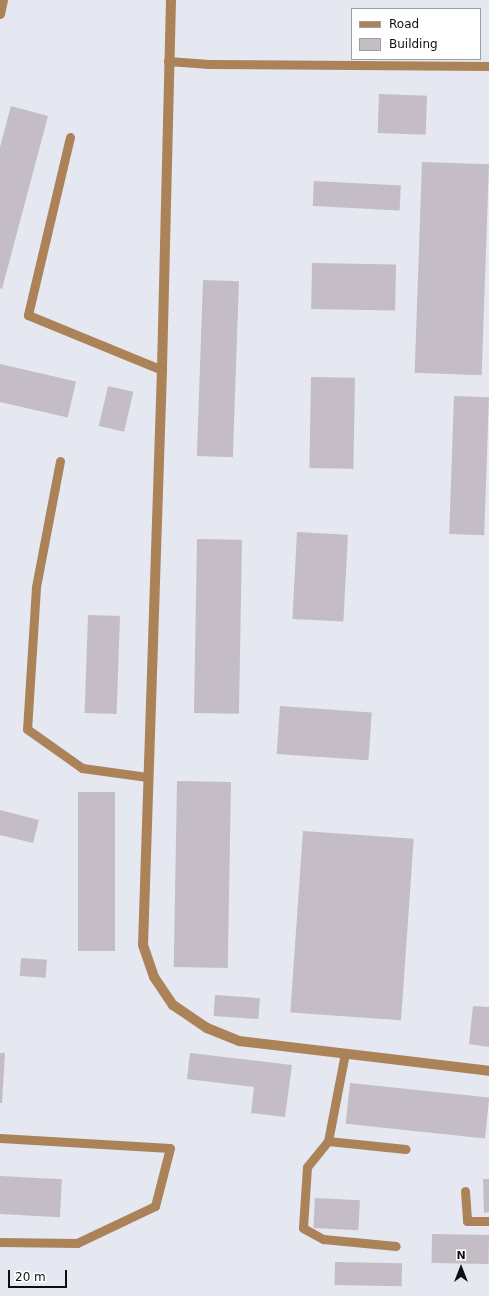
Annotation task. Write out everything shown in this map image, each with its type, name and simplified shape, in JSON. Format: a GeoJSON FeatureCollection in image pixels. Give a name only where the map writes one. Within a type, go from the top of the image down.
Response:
{"type":"FeatureCollection","features":[{"type":"Feature","properties":{"kind":"street"},"geometry":{"type":"LineString","coordinates":[[171,0],[168,61],[162,370],[142,945],[154,977],[173,1005],[207,1028],[239,1041],[489,1071]]}},
{"type":"Feature","properties":{"kind":"lane"},"geometry":{"type":"LineString","coordinates":[[0,14],[3,0]]}},
{"type":"Feature","properties":{"kind":"lane"},"geometry":{"type":"LineString","coordinates":[[168,61],[209,64],[489,66]]}},
{"type":"Feature","properties":{"kind":"lane"},"geometry":{"type":"LineString","coordinates":[[70,137],[28,315],[162,370]]}},
{"type":"Feature","properties":{"kind":"lane"},"geometry":{"type":"LineString","coordinates":[[60,461],[36,587],[27,729],[82,768],[147,777]]}},
{"type":"Feature","properties":{"kind":"lane"},"geometry":{"type":"LineString","coordinates":[[345,1054],[328,1142],[307,1167],[303,1228],[323,1239],[396,1246]]}},
{"type":"Feature","properties":{"kind":"lane"},"geometry":{"type":"LineString","coordinates":[[0,1138],[170,1148],[155,1206],[77,1242],[0,1242]]}},
{"type":"Feature","properties":{"kind":"lane"},"geometry":{"type":"LineString","coordinates":[[328,1142],[406,1149]]}},
{"type":"Feature","properties":{"kind":"lane"},"geometry":{"type":"LineString","coordinates":[[465,1191],[467,1221],[489,1221]]}},
{"type":"Feature","properties":{"kind":"building"},"geometry":{"type":"Polygon","coordinates":[[[379,94],[427,96],[426,135],[378,133],[379,94]]]}},
{"type":"Feature","properties":{"kind":"building"},"geometry":{"type":"Polygon","coordinates":[[[11,106],[48,116],[2,289],[0,288],[0,147],[11,106]]]}},
{"type":"Feature","properties":{"kind":"building"},"geometry":{"type":"Polygon","coordinates":[[[422,162],[489,164],[482,375],[415,373],[422,162]]]}},
{"type":"Feature","properties":{"kind":"building"},"geometry":{"type":"Polygon","coordinates":[[[314,181],[401,186],[400,211],[313,206],[314,181]]]}},
{"type":"Feature","properties":{"kind":"building"},"geometry":{"type":"Polygon","coordinates":[[[312,263],[396,264],[395,310],[311,309],[312,263]]]}},
{"type":"Feature","properties":{"kind":"building"},"geometry":{"type":"Polygon","coordinates":[[[203,280],[239,281],[233,457],[197,456],[203,280]]]}},
{"type":"Feature","properties":{"kind":"building"},"geometry":{"type":"Polygon","coordinates":[[[0,364],[76,382],[68,418],[0,402],[0,364]]]}},
{"type":"Feature","properties":{"kind":"building"},"geometry":{"type":"Polygon","coordinates":[[[311,377],[355,378],[353,469],[309,468],[311,377]]]}},
{"type":"Feature","properties":{"kind":"building"},"geometry":{"type":"Polygon","coordinates":[[[108,386],[133,392],[124,432],[99,426],[108,386]]]}},
{"type":"Feature","properties":{"kind":"building"},"geometry":{"type":"Polygon","coordinates":[[[454,396],[489,397],[484,535],[449,534],[454,396]]]}},
{"type":"Feature","properties":{"kind":"building"},"geometry":{"type":"Polygon","coordinates":[[[297,532],[348,535],[343,622],[292,619],[297,532]]]}},
{"type":"Feature","properties":{"kind":"building"},"geometry":{"type":"Polygon","coordinates":[[[197,539],[242,540],[239,714],[194,713],[197,539]]]}},
{"type":"Feature","properties":{"kind":"building"},"geometry":{"type":"Polygon","coordinates":[[[88,615],[120,616],[117,714],[85,713],[88,615]]]}},
{"type":"Feature","properties":{"kind":"building"},"geometry":{"type":"Polygon","coordinates":[[[280,706],[372,712],[368,760],[277,754],[280,706]]]}},
{"type":"Feature","properties":{"kind":"building"},"geometry":{"type":"Polygon","coordinates":[[[177,781],[231,782],[228,968],[174,967],[177,781]]]}},
{"type":"Feature","properties":{"kind":"building"},"geometry":{"type":"Polygon","coordinates":[[[78,792],[115,792],[115,951],[78,951],[78,792]]]}},
{"type":"Feature","properties":{"kind":"building"},"geometry":{"type":"Polygon","coordinates":[[[0,810],[39,820],[33,843],[0,835],[0,810]]]}},
{"type":"Feature","properties":{"kind":"building"},"geometry":{"type":"Polygon","coordinates":[[[303,831],[414,839],[401,1020],[290,1013],[303,831]]]}},
{"type":"Feature","properties":{"kind":"building"},"geometry":{"type":"Polygon","coordinates":[[[21,958],[47,960],[46,978],[20,976],[21,958]]]}},
{"type":"Feature","properties":{"kind":"building"},"geometry":{"type":"Polygon","coordinates":[[[215,995],[260,998],[258,1019],[214,1016],[215,995]]]}},
{"type":"Feature","properties":{"kind":"building"},"geometry":{"type":"Polygon","coordinates":[[[473,1006],[489,1007],[489,1047],[469,1044],[473,1006]]]}},
{"type":"Feature","properties":{"kind":"building"},"geometry":{"type":"Polygon","coordinates":[[[0,1053],[5,1053],[2,1103],[0,1103],[0,1053]]]}},
{"type":"Feature","properties":{"kind":"building"},"geometry":{"type":"Polygon","coordinates":[[[190,1053],[292,1065],[285,1117],[251,1113],[254,1087],[187,1079],[190,1053]]]}},
{"type":"Feature","properties":{"kind":"building"},"geometry":{"type":"Polygon","coordinates":[[[350,1083],[489,1098],[485,1138],[346,1124],[350,1083]]]}},
{"type":"Feature","properties":{"kind":"building"},"geometry":{"type":"Polygon","coordinates":[[[0,1176],[62,1179],[60,1217],[0,1214],[0,1176]]]}},
{"type":"Feature","properties":{"kind":"building"},"geometry":{"type":"Polygon","coordinates":[[[483,1179],[489,1179],[489,1212],[484,1213],[483,1179]]]}},
{"type":"Feature","properties":{"kind":"building"},"geometry":{"type":"Polygon","coordinates":[[[315,1198],[360,1200],[358,1230],[313,1228],[315,1198]]]}},
{"type":"Feature","properties":{"kind":"building"},"geometry":{"type":"Polygon","coordinates":[[[432,1234],[489,1235],[488,1264],[431,1263],[432,1234]]]}},
{"type":"Feature","properties":{"kind":"building"},"geometry":{"type":"Polygon","coordinates":[[[335,1262],[402,1263],[402,1286],[335,1285],[335,1262]]]}}]}
